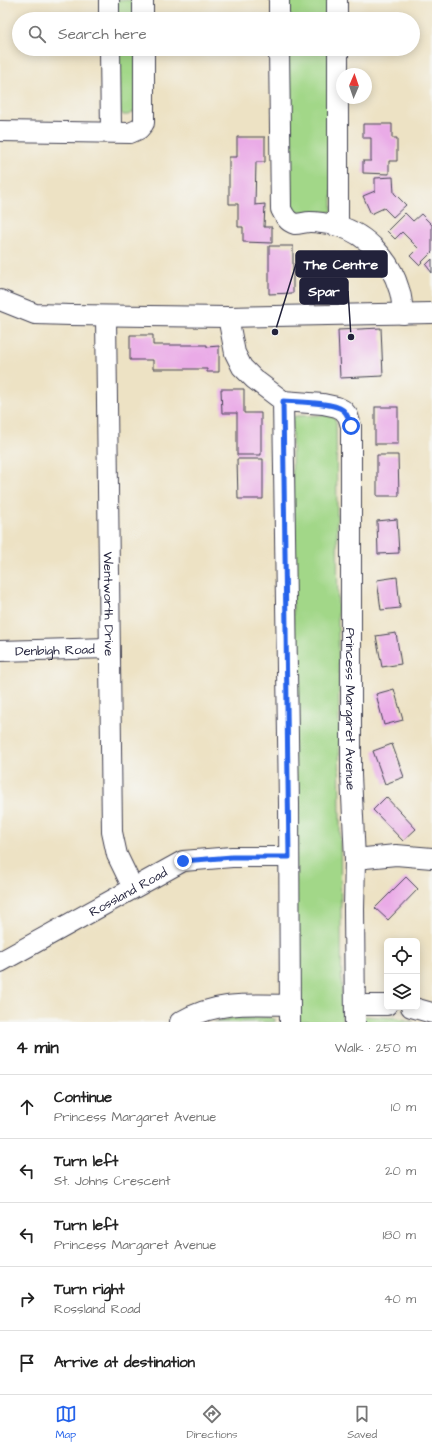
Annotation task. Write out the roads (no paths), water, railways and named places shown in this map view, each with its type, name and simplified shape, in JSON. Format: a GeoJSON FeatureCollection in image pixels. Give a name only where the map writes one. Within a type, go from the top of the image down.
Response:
{"type":"FeatureCollection","features":[{"type":"Feature","properties":{"kind":"street"},"geometry":{"type":"LineString","coordinates":[[109,0],[109,12]]}},
{"type":"Feature","properties":{"kind":"street"},"geometry":{"type":"LineString","coordinates":[[143,0],[144,12]]}},
{"type":"Feature","properties":{"kind":"street"},"geometry":{"type":"LineString","coordinates":[[279,0],[279,12]]}},
{"type":"Feature","properties":{"kind":"street"},"geometry":{"type":"LineString","coordinates":[[337,0],[337,12]]}},
{"type":"Feature","properties":{"kind":"street"},"geometry":{"type":"LineString","coordinates":[[110,56],[111,132]]}},
{"type":"Feature","properties":{"kind":"street"},"geometry":{"type":"LineString","coordinates":[[0,131],[130,132],[139,129],[144,123],[144,56]]}},
{"type":"Feature","properties":{"kind":"street"},"geometry":{"type":"LineString","coordinates":[[279,56],[281,209],[286,218],[294,224],[310,222],[338,226],[353,232],[367,241],[386,260],[394,275],[400,291],[403,314]]}},
{"type":"Feature","properties":{"kind":"street"},"geometry":{"type":"LineString","coordinates":[[338,56],[338,226]]}},
{"type":"Feature","properties":{"kind":"street"},"geometry":{"type":"LineString","coordinates":[[0,300],[35,314],[228,317],[432,313]]}},
{"type":"Feature","properties":{"kind":"street","name":"Wentworth Drive"},"geometry":{"type":"LineString","coordinates":[[106,316],[112,832],[117,855],[133,888]]}},
{"type":"Feature","properties":{"kind":"street"},"geometry":{"type":"LineString","coordinates":[[180,1022],[192,1015],[220,1006],[249,1004],[290,1014],[283,401],[254,379],[242,367],[235,353],[228,317]]}},
{"type":"Feature","properties":{"kind":"street","name":"Princess Margaret Avenue"},"geometry":{"type":"LineString","coordinates":[[283,401],[323,404],[337,407],[343,410],[348,416],[351,426],[351,767],[355,859],[355,1013]]}},
{"type":"Feature","properties":{"kind":"street","name":"Denbigh Road"},"geometry":{"type":"LineString","coordinates":[[0,651],[109,648]]}},
{"type":"Feature","properties":{"kind":"street"},"geometry":{"type":"LineString","coordinates":[[355,859],[396,855],[432,858]]}},
{"type":"Feature","properties":{"kind":"street","name":"Rossland Road"},"geometry":{"type":"LineString","coordinates":[[0,962],[183,861],[232,857],[289,857]]}},
{"type":"Feature","properties":{"kind":"street"},"geometry":{"type":"LineString","coordinates":[[355,1013],[384,1006]]}},
{"type":"Feature","properties":{"kind":"street"},"geometry":{"type":"LineString","coordinates":[[420,1010],[432,1013]]}},
{"type":"Feature","properties":{"kind":"place","name":"The Centre"},"geometry":{"type":"Point","coordinates":[275,332]}},
{"type":"Feature","properties":{"kind":"place","name":"Spar"},"geometry":{"type":"Point","coordinates":[351,337]}}]}
